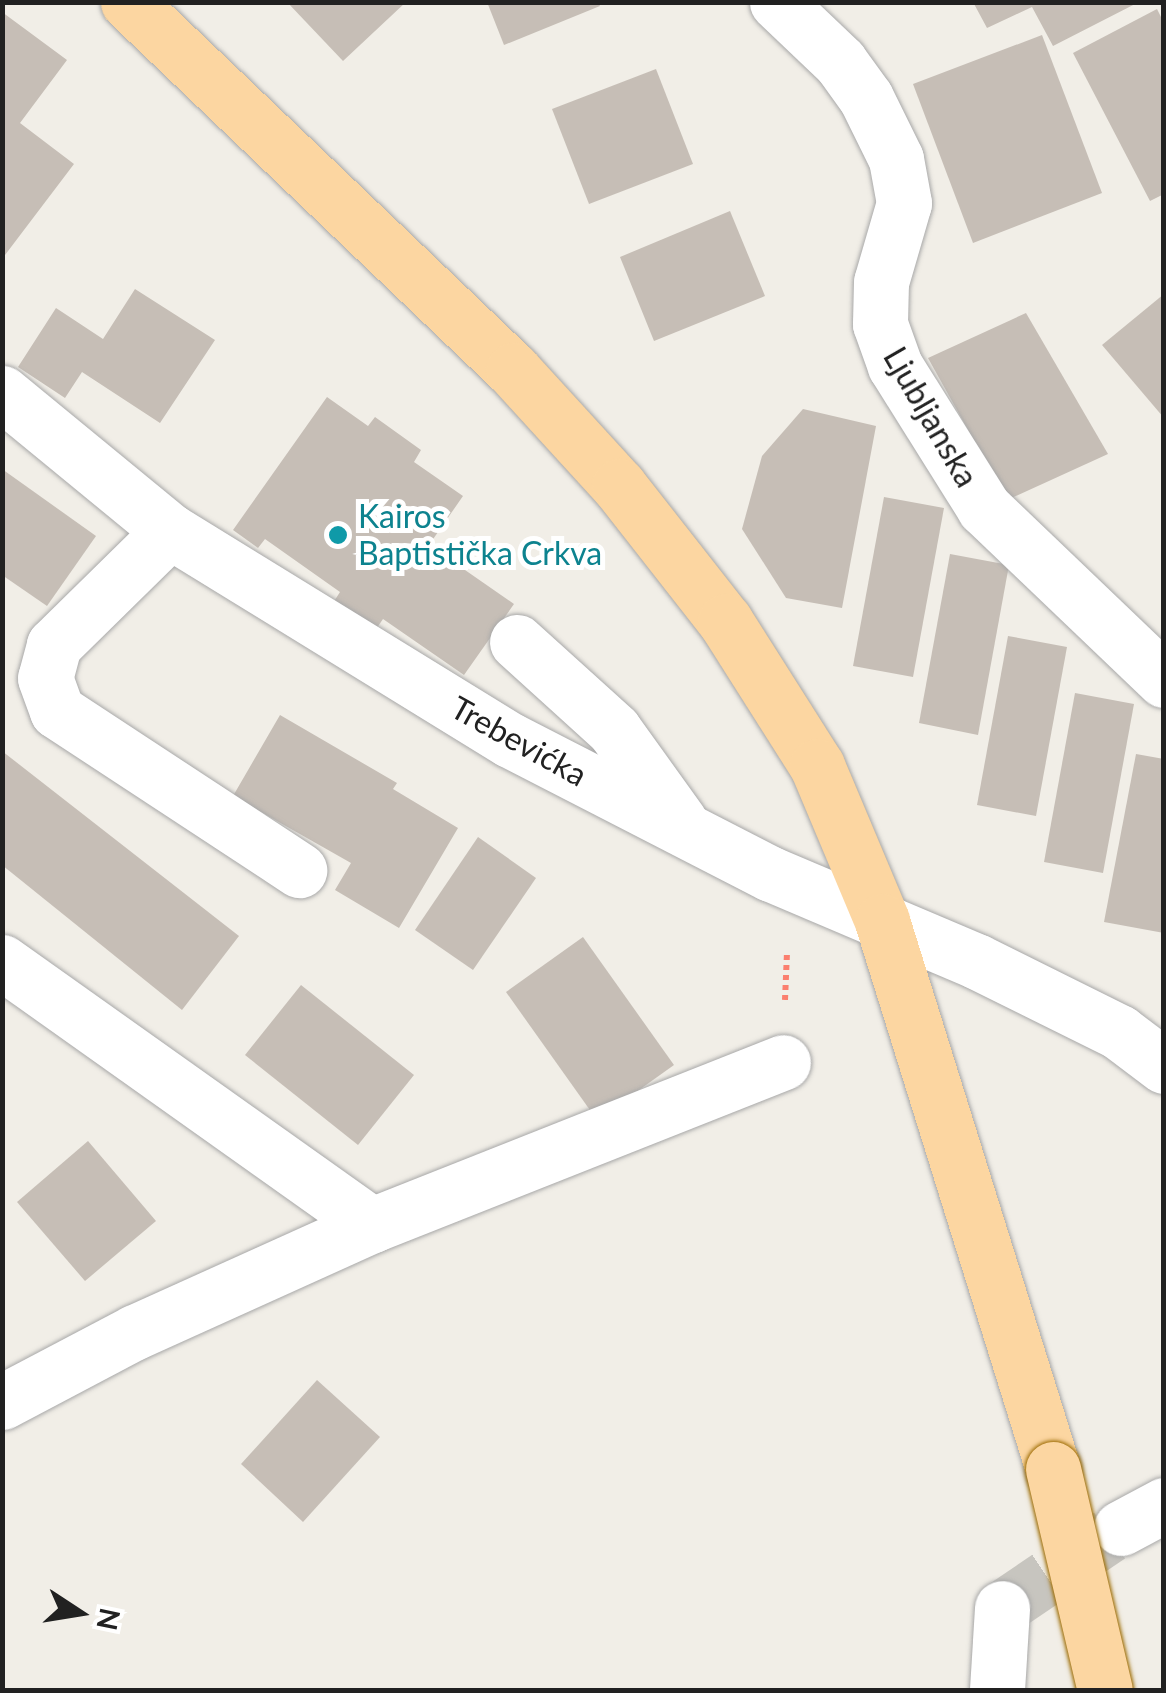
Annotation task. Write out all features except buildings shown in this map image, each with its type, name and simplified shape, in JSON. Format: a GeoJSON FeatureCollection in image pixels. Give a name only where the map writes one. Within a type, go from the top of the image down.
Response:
{"type":"FeatureCollection","features":[{"type":"Feature","properties":{"kind":"main road"},"geometry":{"type":"LineString","coordinates":[[128,2],[512,370],[620,486],[725,621],[817,766],[882,921],[1054,1469],[1106,1690]]}},
{"type":"Feature","properties":{"kind":"street","name":"Ljubljanska"},"geometry":{"type":"LineString","coordinates":[[777,2],[840,62],[866,98],[896,159],[904,203],[881,282],[880,324],[894,366],[984,508],[1164,680]]}},
{"type":"Feature","properties":{"kind":"street","name":"Trebevićka"},"geometry":{"type":"LineString","coordinates":[[2,393],[170,531],[510,740],[789,881],[882,921]]}},
{"type":"Feature","properties":{"kind":"street"},"geometry":{"type":"LineString","coordinates":[[170,531],[54,645],[45,678],[56,711],[299,870]]}},
{"type":"Feature","properties":{"kind":"street"},"geometry":{"type":"LineString","coordinates":[[517,642],[614,730],[684,829]]}},
{"type":"Feature","properties":{"kind":"street"},"geometry":{"type":"LineString","coordinates":[[882,921],[1120,1032],[1164,1066]]}},
{"type":"Feature","properties":{"kind":"street"},"geometry":{"type":"LineString","coordinates":[[2,962],[372,1225]]}},
{"type":"Feature","properties":{"kind":"street"},"geometry":{"type":"LineString","coordinates":[[2,1402],[135,1332],[372,1225],[783,1062]]}},
{"type":"Feature","properties":{"kind":"street"},"geometry":{"type":"LineString","coordinates":[[997,1690],[1002,1608]]}},
{"type":"Feature","properties":{"kind":"path"},"geometry":{"type":"LineString","coordinates":[[783,1062],[789,881]]}},
{"type":"Feature","properties":{"kind":"tunnel"},"geometry":{"type":"LineString","coordinates":[[1002,1608],[1110,1535]]}},
{"type":"Feature","properties":{"kind":"place","name":"Kairos Baptistička Crkva"},"geometry":{"type":"Point","coordinates":[338,535]}}]}
